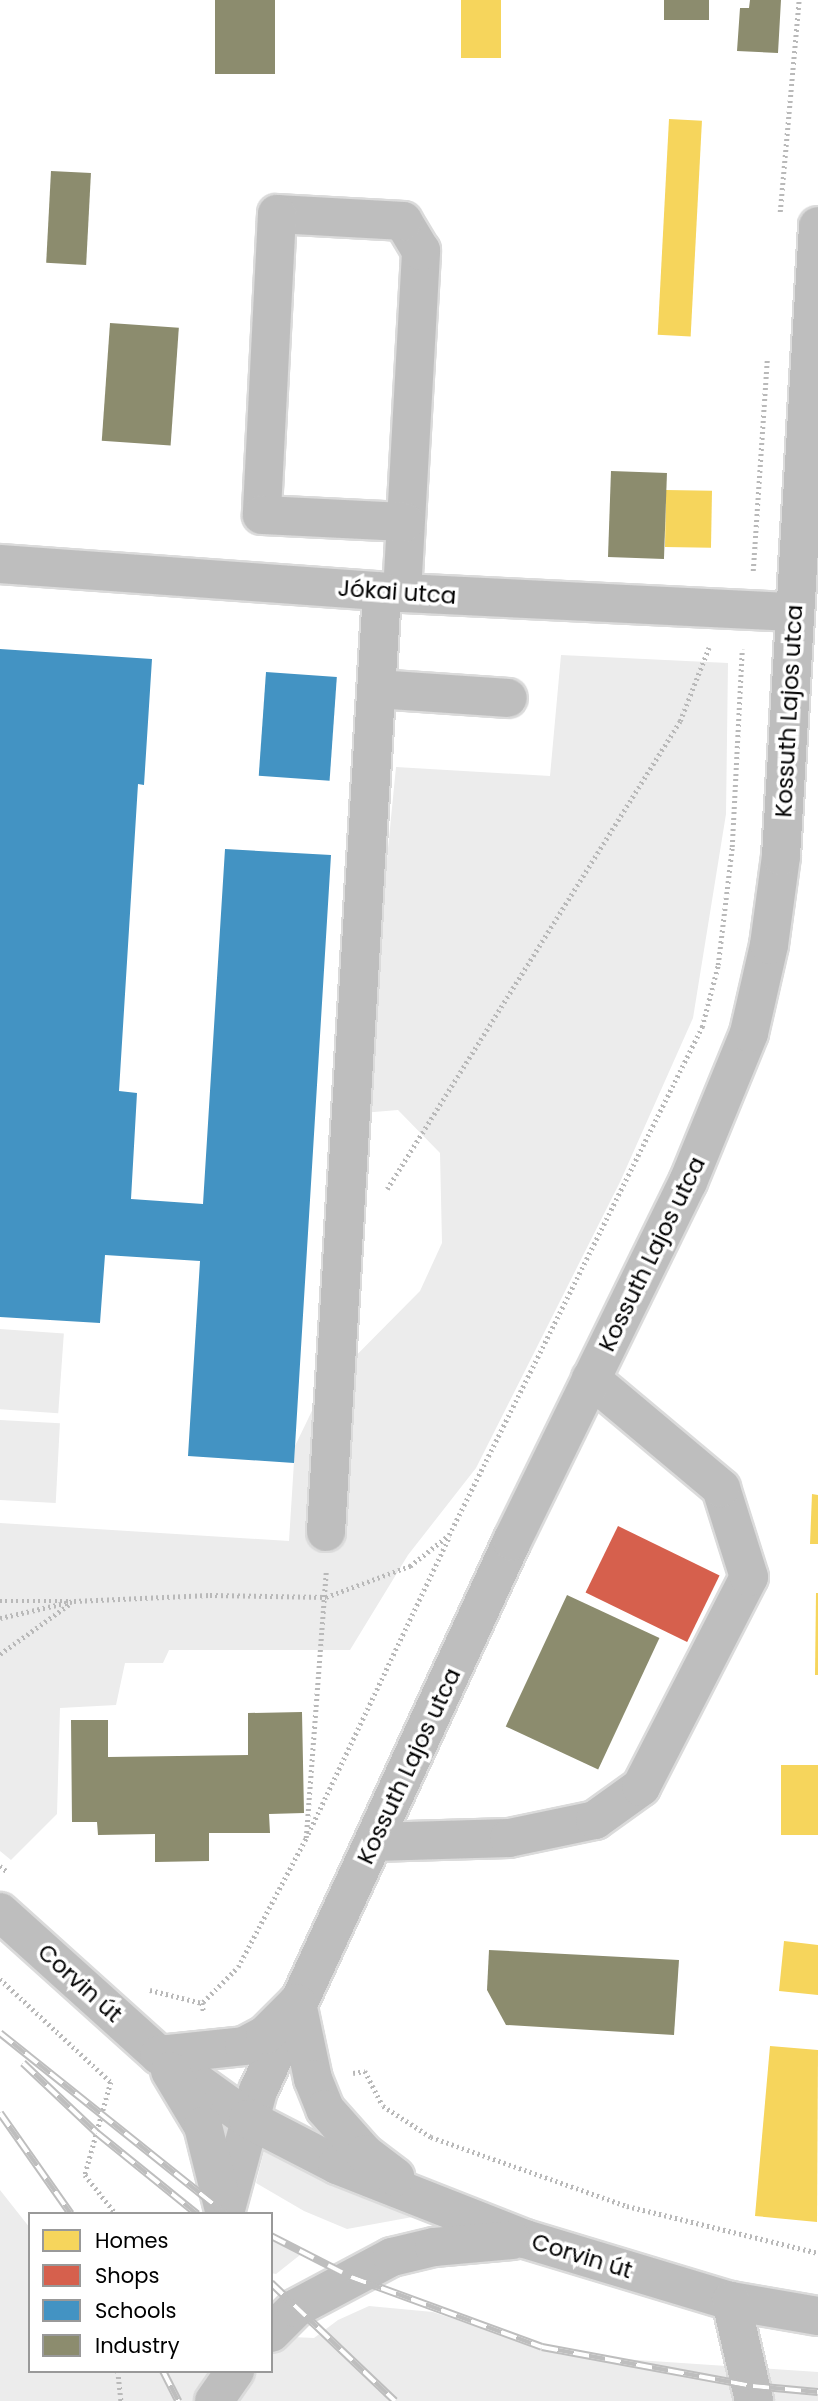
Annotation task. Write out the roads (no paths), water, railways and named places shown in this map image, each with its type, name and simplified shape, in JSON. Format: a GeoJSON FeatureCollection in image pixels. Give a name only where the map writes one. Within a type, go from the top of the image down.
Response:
{"type":"FeatureCollection","features":[{"type":"Feature","properties":{"kind":"street"},"geometry":{"type":"LineString","coordinates":[[326,1532],[376,689],[405,522],[421,251],[403,222],[278,214],[262,515],[405,522]]}},
{"type":"Feature","properties":{"kind":"street","name":"Kossuth Lajos utca"},"geometry":{"type":"LineString","coordinates":[[225,2212],[248,2119],[297,2003],[591,1379],[698,1160],[749,1032],[769,945],[781,856],[818,226]]}},
{"type":"Feature","properties":{"kind":"street","name":"Jókai utca"},"geometry":{"type":"LineString","coordinates":[[0,564],[392,592],[795,612]]}},
{"type":"Feature","properties":{"kind":"street"},"geometry":{"type":"LineString","coordinates":[[376,689],[508,698]]}},
{"type":"Feature","properties":{"kind":"street"},"geometry":{"type":"LineString","coordinates":[[374,1842],[509,1838],[595,1819],[632,1794],[641,1787],[749,1577],[721,1488],[591,1379]]}},
{"type":"Feature","properties":{"kind":"street","name":"Corvin út"},"geometry":{"type":"LineString","coordinates":[[0,1912],[159,2055]]}},
{"type":"Feature","properties":{"kind":"street"},"geometry":{"type":"LineString","coordinates":[[159,2055],[211,2050],[254,2040],[297,2003],[313,2079],[325,2109],[365,2154],[433,2207]]}},
{"type":"Feature","properties":{"kind":"street"},"geometry":{"type":"LineString","coordinates":[[159,2055],[248,2119],[337,2165],[433,2207]]}},
{"type":"Feature","properties":{"kind":"street"},"geometry":{"type":"LineString","coordinates":[[159,2055],[203,2126],[225,2212]]}},
{"type":"Feature","properties":{"kind":"street","name":"Corvin út"},"geometry":{"type":"LineString","coordinates":[[433,2207],[525,2239],[732,2301],[818,2316]]}},
{"type":"Feature","properties":{"kind":"street"},"geometry":{"type":"LineString","coordinates":[[273,2331],[296,2308],[392,2257],[434,2247],[525,2239]]}},
{"type":"Feature","properties":{"kind":"street"},"geometry":{"type":"LineString","coordinates":[[732,2301],[754,2401]]}},
{"type":"Feature","properties":{"kind":"street"},"geometry":{"type":"LineString","coordinates":[[197,2401],[201,2373]]}},
{"type":"Feature","properties":{"kind":"street"},"geometry":{"type":"LineString","coordinates":[[214,2401],[234,2373]]}},
{"type":"Feature","properties":{"kind":"railway"},"geometry":{"type":"LineString","coordinates":[[0,2033],[224,2212]]}},
{"type":"Feature","properties":{"kind":"railway"},"geometry":{"type":"LineString","coordinates":[[23,2063],[97,2133],[195,2212]]}},
{"type":"Feature","properties":{"kind":"railway"},"geometry":{"type":"LineString","coordinates":[[0,2113],[70,2212]]}},
{"type":"Feature","properties":{"kind":"railway"},"geometry":{"type":"LineString","coordinates":[[273,2237],[351,2277],[542,2347],[753,2386],[818,2392]]}},
{"type":"Feature","properties":{"kind":"railway"},"geometry":{"type":"LineString","coordinates":[[273,2285],[395,2401]]}},
{"type":"Feature","properties":{"kind":"railway"},"geometry":{"type":"LineString","coordinates":[[164,2373],[178,2401]]}}]}
